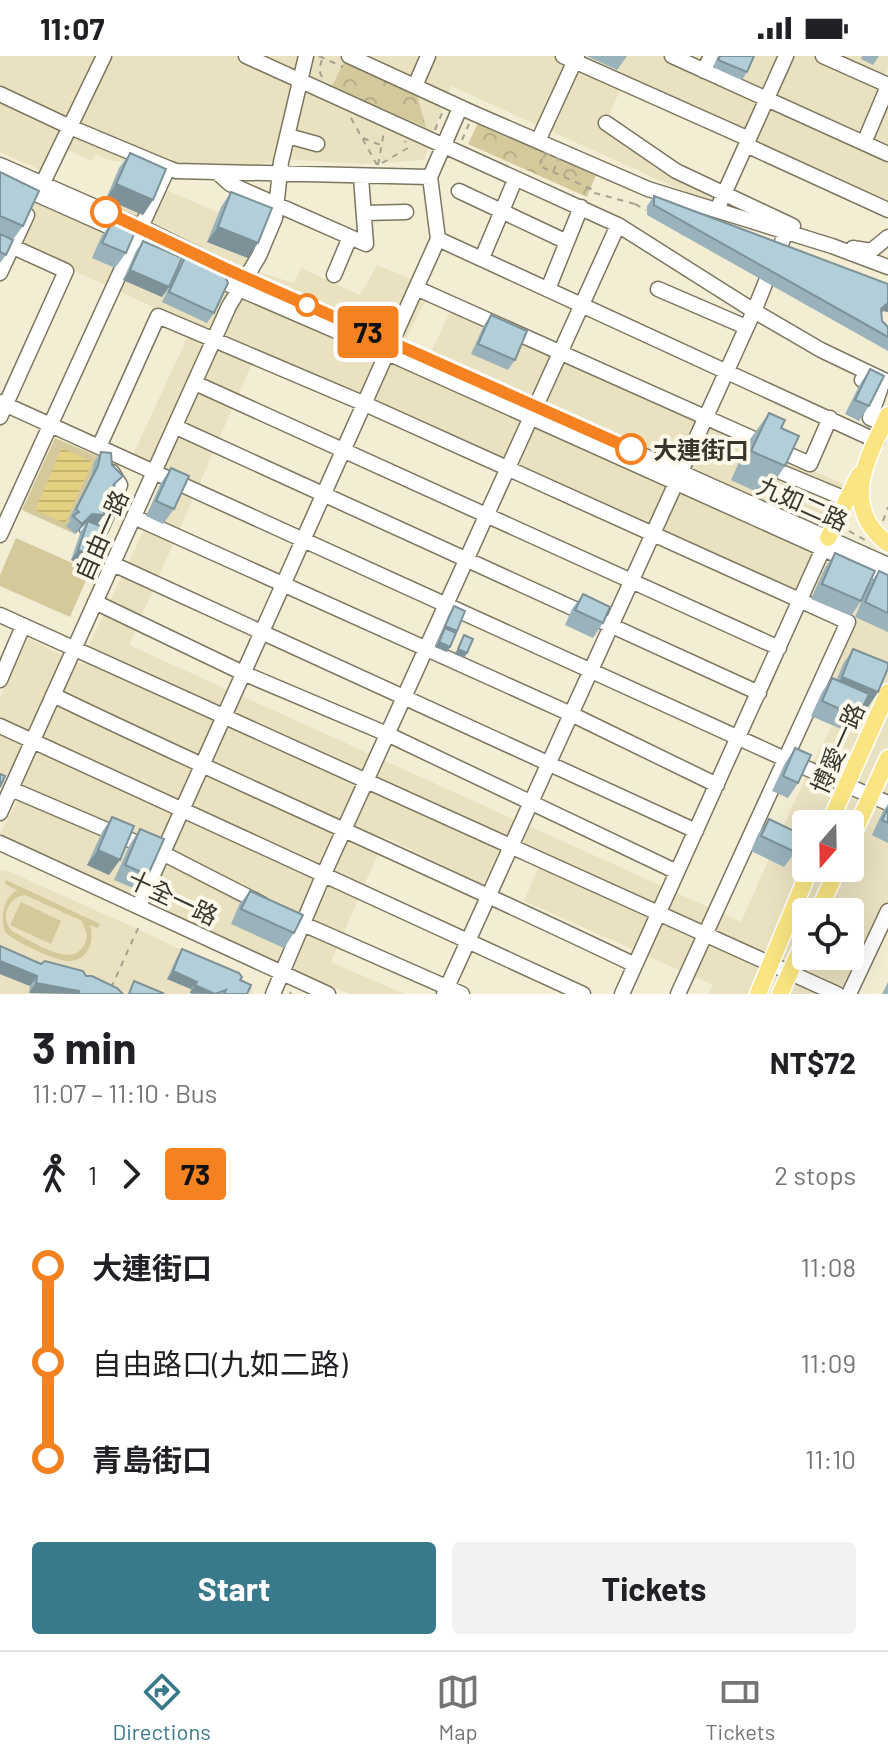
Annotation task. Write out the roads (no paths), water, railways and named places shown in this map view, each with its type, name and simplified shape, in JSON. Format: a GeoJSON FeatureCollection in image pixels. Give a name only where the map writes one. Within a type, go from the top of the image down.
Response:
{"type":"FeatureCollection","features":[{"type":"Feature","properties":{"kind":"main road"},"geometry":{"type":"LineString","coordinates":[[825,543],[886,420]]}},
{"type":"Feature","properties":{"kind":"main road"},"geometry":{"type":"LineString","coordinates":[[868,460],[862,477],[861,504],[870,526],[888,544]]}},
{"type":"Feature","properties":{"kind":"main road","name":"博愛一路"},"geometry":{"type":"LineString","coordinates":[[835,810],[888,692]]}},
{"type":"Feature","properties":{"kind":"main road","name":"博愛一路"},"geometry":{"type":"LineString","coordinates":[[864,810],[888,758]]}},
{"type":"Feature","properties":{"kind":"main road"},"geometry":{"type":"LineString","coordinates":[[758,994],[804,882]]}},
{"type":"Feature","properties":{"kind":"main road"},"geometry":{"type":"LineString","coordinates":[[780,994],[792,969]]}},
{"type":"Feature","properties":{"kind":"street"},"geometry":{"type":"LineString","coordinates":[[0,273],[6,243],[39,190],[104,56]]}},
{"type":"Feature","properties":{"kind":"street"},"geometry":{"type":"LineString","coordinates":[[246,56],[618,225],[754,311],[888,382]]}},
{"type":"Feature","properties":{"kind":"street","name":"自由一路"},"geometry":{"type":"LineString","coordinates":[[0,813],[153,473],[275,218],[279,174],[301,79],[317,56]]}},
{"type":"Feature","properties":{"kind":"street"},"geometry":{"type":"LineString","coordinates":[[349,56],[648,189],[888,267]]}},
{"type":"Feature","properties":{"kind":"street"},"geometry":{"type":"LineString","coordinates":[[415,86],[428,56]]}},
{"type":"Feature","properties":{"kind":"street"},"geometry":{"type":"LineString","coordinates":[[672,56],[888,154]]}},
{"type":"Feature","properties":{"kind":"street"},"geometry":{"type":"LineString","coordinates":[[704,71],[711,56]]}},
{"type":"Feature","properties":{"kind":"street"},"geometry":{"type":"LineString","coordinates":[[717,211],[786,56]]}},
{"type":"Feature","properties":{"kind":"street"},"geometry":{"type":"LineString","coordinates":[[823,56],[888,85],[864,143]]}},
{"type":"Feature","properties":{"kind":"street"},"geometry":{"type":"LineString","coordinates":[[538,141],[571,58],[888,210]]}},
{"type":"Feature","properties":{"kind":"street"},"geometry":{"type":"LineString","coordinates":[[0,94],[176,171],[430,177]]}},
{"type":"Feature","properties":{"kind":"street"},"geometry":{"type":"LineString","coordinates":[[139,906],[180,808],[224,717],[438,239],[430,177],[460,108]]}},
{"type":"Feature","properties":{"kind":"street"},"geometry":{"type":"LineString","coordinates":[[606,123],[676,171],[788,224],[856,249],[871,251],[888,237]]}},
{"type":"Feature","properties":{"kind":"street"},"geometry":{"type":"LineString","coordinates":[[288,136],[317,144]]}},
{"type":"Feature","properties":{"kind":"street","name":"九如二路"},"geometry":{"type":"LineString","coordinates":[[0,165],[39,190]]}},
{"type":"Feature","properties":{"kind":"street"},"geometry":{"type":"LineString","coordinates":[[0,535],[168,168]]}},
{"type":"Feature","properties":{"kind":"street"},"geometry":{"type":"LineString","coordinates":[[218,173],[230,184],[366,244],[361,177]]}},
{"type":"Feature","properties":{"kind":"street","name":"九如二路"},"geometry":{"type":"LineString","coordinates":[[0,178],[39,190],[138,233],[243,284],[825,543],[888,578]]}},
{"type":"Feature","properties":{"kind":"street"},"geometry":{"type":"LineString","coordinates":[[482,258],[512,187]]}},
{"type":"Feature","properties":{"kind":"street"},"geometry":{"type":"LineString","coordinates":[[459,191],[567,242]]}},
{"type":"Feature","properties":{"kind":"street"},"geometry":{"type":"LineString","coordinates":[[548,289],[581,207]]}},
{"type":"Feature","properties":{"kind":"street"},"geometry":{"type":"LineString","coordinates":[[364,213],[406,212]]}},
{"type":"Feature","properties":{"kind":"street"},"geometry":{"type":"LineString","coordinates":[[273,994],[323,876],[618,225]]}},
{"type":"Feature","properties":{"kind":"street"},"geometry":{"type":"LineString","coordinates":[[446,991],[754,311],[786,232]]}},
{"type":"Feature","properties":{"kind":"street"},"geometry":{"type":"LineString","coordinates":[[334,275],[350,237]]}},
{"type":"Feature","properties":{"kind":"street"},"geometry":{"type":"LineString","coordinates":[[438,239],[877,441]]}},
{"type":"Feature","properties":{"kind":"street"},"geometry":{"type":"LineString","coordinates":[[6,243],[66,271],[2,408],[49,424],[738,738],[888,803]]}},
{"type":"Feature","properties":{"kind":"street"},"geometry":{"type":"LineString","coordinates":[[416,288],[810,464],[830,418]]}},
{"type":"Feature","properties":{"kind":"street"},"geometry":{"type":"LineString","coordinates":[[658,289],[746,327]]}},
{"type":"Feature","properties":{"kind":"street"},"geometry":{"type":"LineString","coordinates":[[99,447],[158,316],[365,404],[848,622],[678,994]]}},
{"type":"Feature","properties":{"kind":"street"},"geometry":{"type":"LineString","coordinates":[[812,344],[819,360],[880,390],[870,418],[886,420]]}},
{"type":"Feature","properties":{"kind":"street"},"geometry":{"type":"LineString","coordinates":[[195,383],[779,648]]}},
{"type":"Feature","properties":{"kind":"street"},"geometry":{"type":"LineString","coordinates":[[176,427],[759,693]]}},
{"type":"Feature","properties":{"kind":"street"},"geometry":{"type":"LineString","coordinates":[[86,529],[101,529],[120,485],[112,472]]}},
{"type":"Feature","properties":{"kind":"street"},"geometry":{"type":"LineString","coordinates":[[781,472],[846,499]]}},
{"type":"Feature","properties":{"kind":"street"},"geometry":{"type":"LineString","coordinates":[[114,499],[135,513],[283,584],[571,714],[717,785]]}},
{"type":"Feature","properties":{"kind":"street"},"geometry":{"type":"LineString","coordinates":[[622,994],[825,543]]}},
{"type":"Feature","properties":{"kind":"street","name":"九如二路"},"geometry":{"type":"LineString","coordinates":[[825,543],[888,565]]}},
{"type":"Feature","properties":{"kind":"street"},"geometry":{"type":"LineString","coordinates":[[113,564],[696,831]]}},
{"type":"Feature","properties":{"kind":"street"},"geometry":{"type":"LineString","coordinates":[[95,602],[243,673],[387,734],[677,872]]}},
{"type":"Feature","properties":{"kind":"street"},"geometry":{"type":"LineString","coordinates":[[0,615],[837,994]]}},
{"type":"Feature","properties":{"kind":"street"},"geometry":{"type":"LineString","coordinates":[[0,680],[23,626]]}},
{"type":"Feature","properties":{"kind":"street"},"geometry":{"type":"LineString","coordinates":[[53,695],[201,766],[490,894],[635,965]]}},
{"type":"Feature","properties":{"kind":"street"},"geometry":{"type":"LineString","coordinates":[[0,726],[583,994]]}},
{"type":"Feature","properties":{"kind":"street"},"geometry":{"type":"LineString","coordinates":[[11,789],[161,854],[303,925],[446,991],[462,994]]}},
{"type":"Feature","properties":{"kind":"street","name":"十全一路"},"geometry":{"type":"LineString","coordinates":[[0,843],[328,994]]}},
{"type":"Feature","properties":{"kind":"street"},"geometry":{"type":"LineString","coordinates":[[849,994],[888,911]]}},
{"type":"Feature","properties":{"kind":"place","name":"大連街口"},"geometry":{"type":"Point","coordinates":[631,449]}}]}
